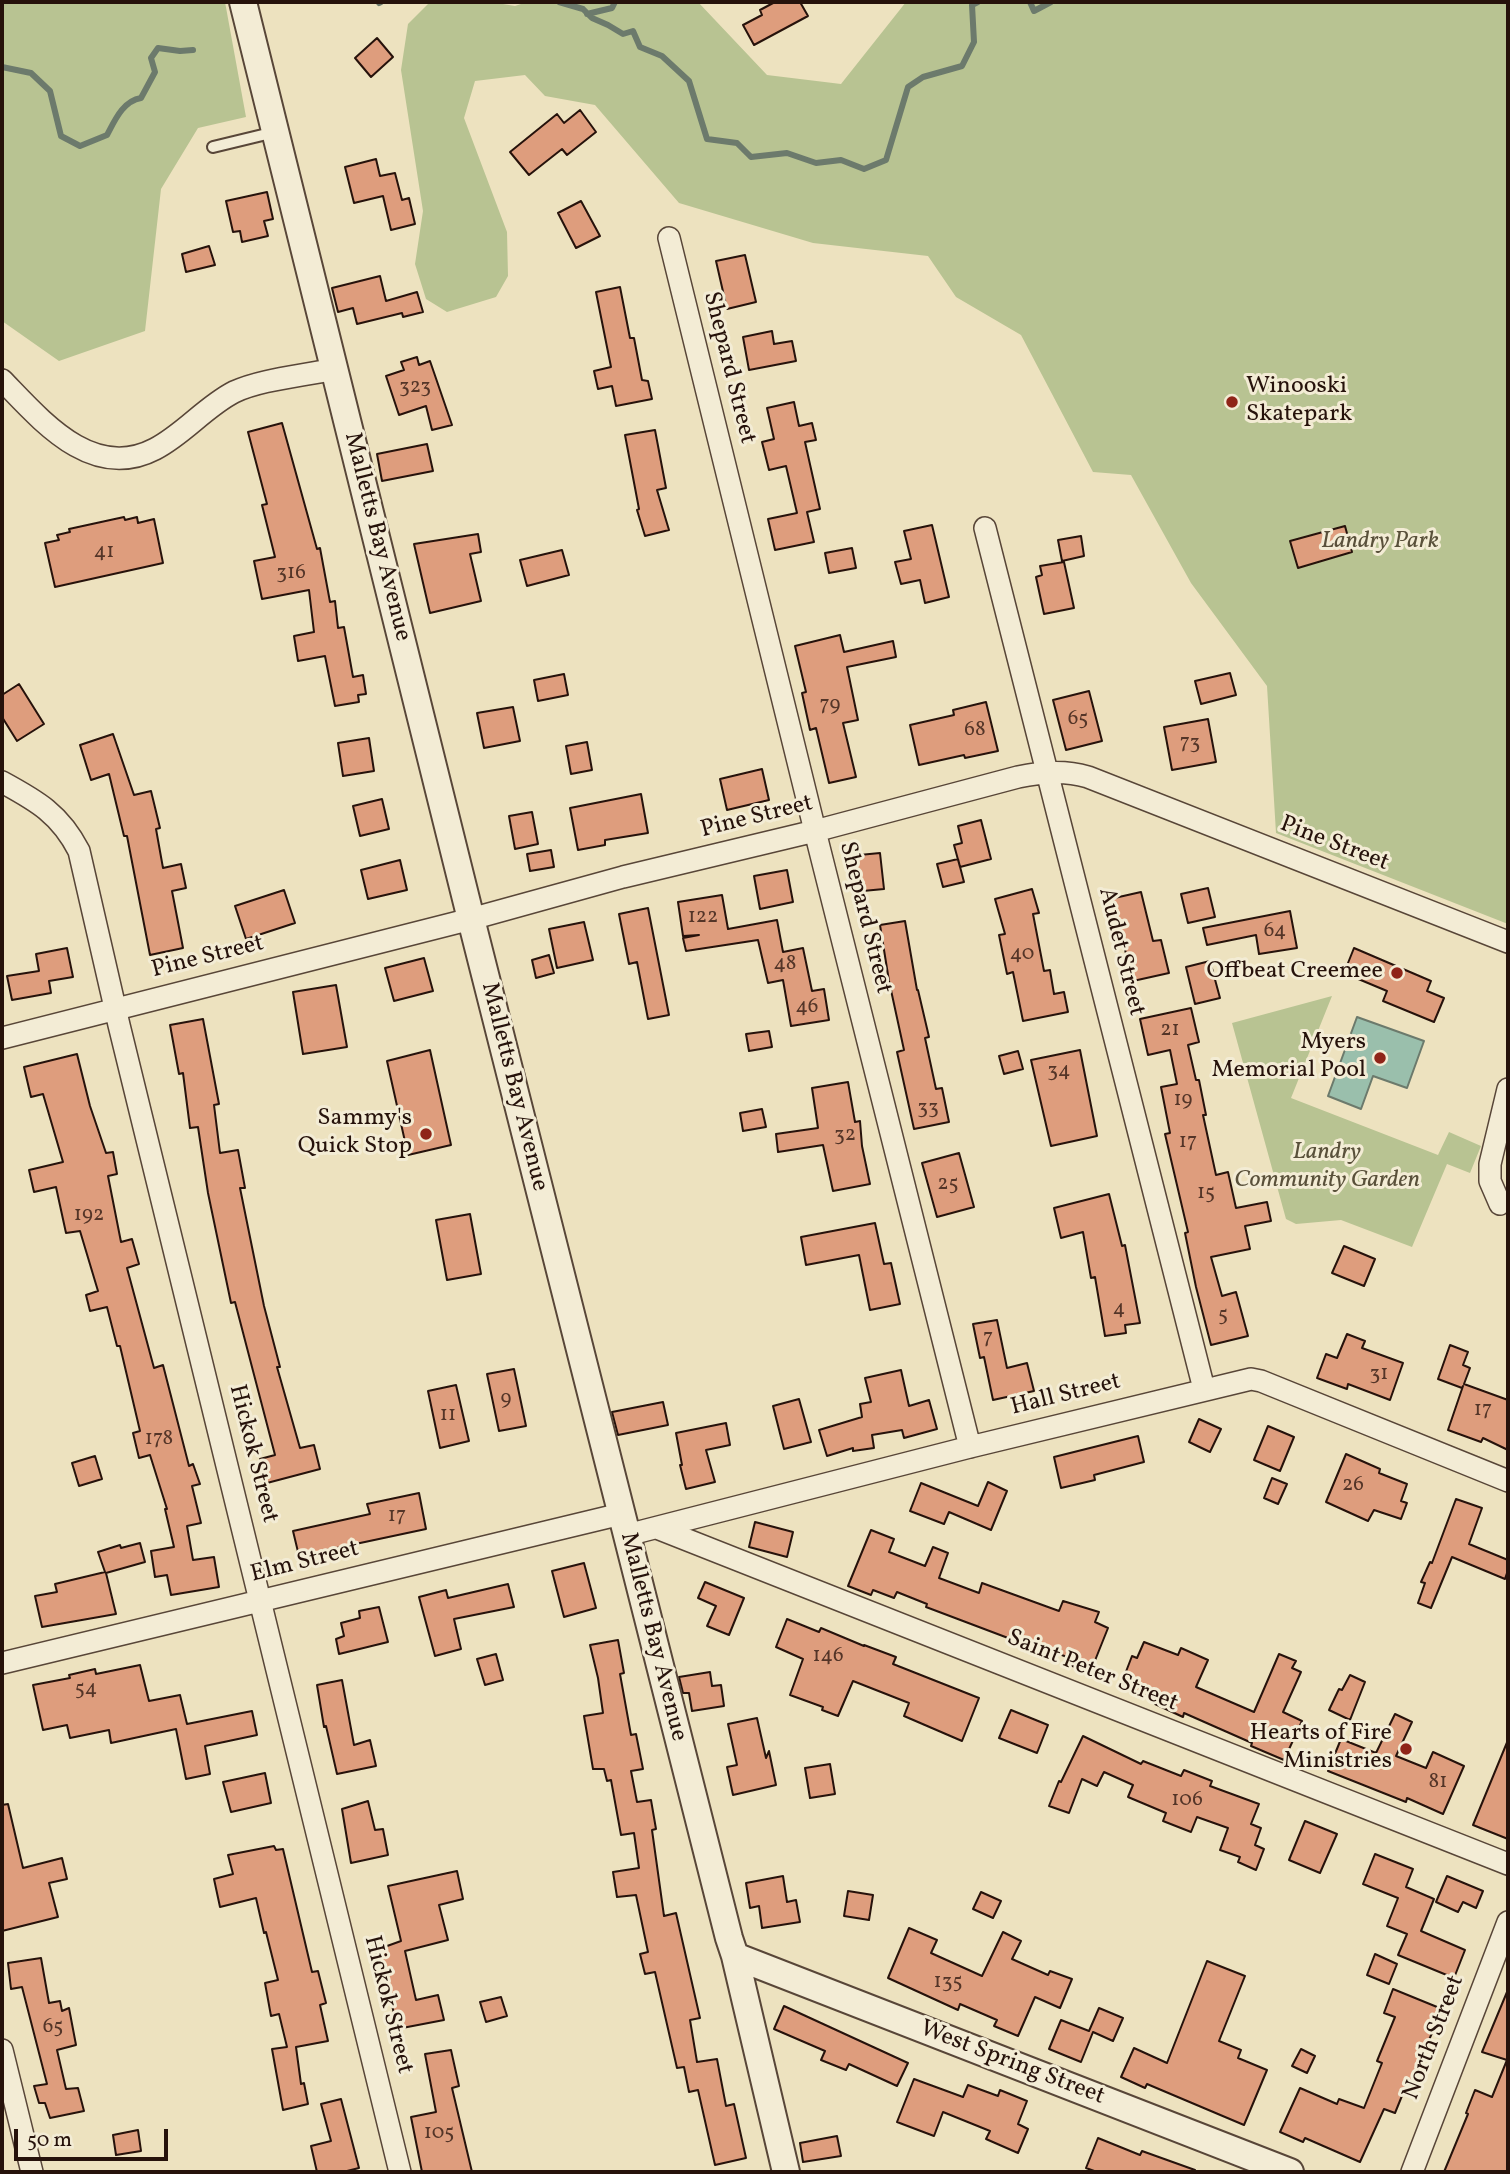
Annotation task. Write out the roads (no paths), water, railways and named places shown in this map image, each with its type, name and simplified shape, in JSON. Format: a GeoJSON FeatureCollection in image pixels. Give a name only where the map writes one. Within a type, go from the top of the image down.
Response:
{"type":"FeatureCollection","features":[{"type":"Feature","properties":{"kind":"street","name":"Malletts Bay Avenue"},"geometry":{"type":"LineString","coordinates":[[243,2],[471,919],[735,1956],[786,2172]]}},
{"type":"Feature","properties":{"kind":"street","name":"Shepard Street"},"geometry":{"type":"LineString","coordinates":[[668,238],[970,1447]]}},
{"type":"Feature","properties":{"kind":"street"},"geometry":{"type":"LineString","coordinates":[[2,380],[42,421],[75,447],[92,453],[124,457],[140,455],[157,448],[235,392],[259,384],[334,369]]}},
{"type":"Feature","properties":{"kind":"street","name":"Audet Street"},"geometry":{"type":"LineString","coordinates":[[985,528],[1204,1389]]}},
{"type":"Feature","properties":{"kind":"street","name":"Pine Street"},"geometry":{"type":"LineString","coordinates":[[2,1038],[471,919],[623,877],[1047,771],[1088,777],[1508,942]]}},
{"type":"Feature","properties":{"kind":"street","name":"Hickok Street"},"geometry":{"type":"LineString","coordinates":[[2,782],[44,806],[58,818],[74,842],[82,862],[401,2172]]}},
{"type":"Feature","properties":{"kind":"street"},"geometry":{"type":"LineString","coordinates":[[1500,1204],[1490,1181],[1490,1164],[1508,1089]]}},
{"type":"Feature","properties":{"kind":"street","name":"Hall Street"},"geometry":{"type":"LineString","coordinates":[[624,1525],[657,1528],[970,1447],[1251,1379],[1508,1481]]}},
{"type":"Feature","properties":{"kind":"street","name":"Elm Street"},"geometry":{"type":"LineString","coordinates":[[2,1662],[260,1601],[624,1525]]}},
{"type":"Feature","properties":{"kind":"street","name":"Saint Peter Street"},"geometry":{"type":"LineString","coordinates":[[657,1528],[1508,1864]]}},
{"type":"Feature","properties":{"kind":"street","name":"North Street"},"geometry":{"type":"LineString","coordinates":[[1412,2172],[1508,1922]]}},
{"type":"Feature","properties":{"kind":"street","name":"West Spring Street"},"geometry":{"type":"LineString","coordinates":[[735,1956],[1290,2172]]}},
{"type":"Feature","properties":{"kind":"street"},"geometry":{"type":"LineString","coordinates":[[2,2050],[32,2172]]}},
{"type":"Feature","properties":{"kind":"lane"},"geometry":{"type":"LineString","coordinates":[[213,147],[275,132]]}},
{"type":"Feature","properties":{"kind":"waterway"},"geometry":{"type":"LineString","coordinates":[[559,2],[583,9],[592,18],[623,34],[633,31],[640,47],[662,56],[689,81],[707,139],[737,143],[751,157],[787,153],[816,163],[841,160],[864,169],[886,160],[908,87],[923,77],[962,66],[974,42],[972,5],[978,2]]}},
{"type":"Feature","properties":{"kind":"waterway"},"geometry":{"type":"LineString","coordinates":[[587,14],[612,8],[615,2]]}},
{"type":"Feature","properties":{"kind":"waterway"},"geometry":{"type":"LineString","coordinates":[[1030,2],[1034,11],[1051,2]]}},
{"type":"Feature","properties":{"kind":"waterway"},"geometry":{"type":"LineString","coordinates":[[2,67],[31,73],[50,91],[61,136],[80,146],[107,135],[124,107],[141,98],[155,72],[151,58],[158,48],[193,50]]}},
{"type":"Feature","properties":{"kind":"place","name":"Winooski Skatepark"},"geometry":{"type":"Point","coordinates":[1232,402]}},
{"type":"Feature","properties":{"kind":"place","name":"Offbeat Creemee"},"geometry":{"type":"Point","coordinates":[1397,973]}},
{"type":"Feature","properties":{"kind":"place","name":"Myers Memorial Pool"},"geometry":{"type":"Point","coordinates":[1380,1058]}},
{"type":"Feature","properties":{"kind":"place","name":"Sammy's Quick Stop"},"geometry":{"type":"Point","coordinates":[426,1134]}},
{"type":"Feature","properties":{"kind":"place","name":"Hearts of Fire Ministries"},"geometry":{"type":"Point","coordinates":[1406,1749]}},
{"type":"Feature","properties":{"kind":"park label","name":"Landry Park"},"geometry":{"type":"Point","coordinates":[1380,543]}},
{"type":"Feature","properties":{"kind":"park label","name":"Landry Community Garden"},"geometry":{"type":"Point","coordinates":[1327,1168]}}]}
